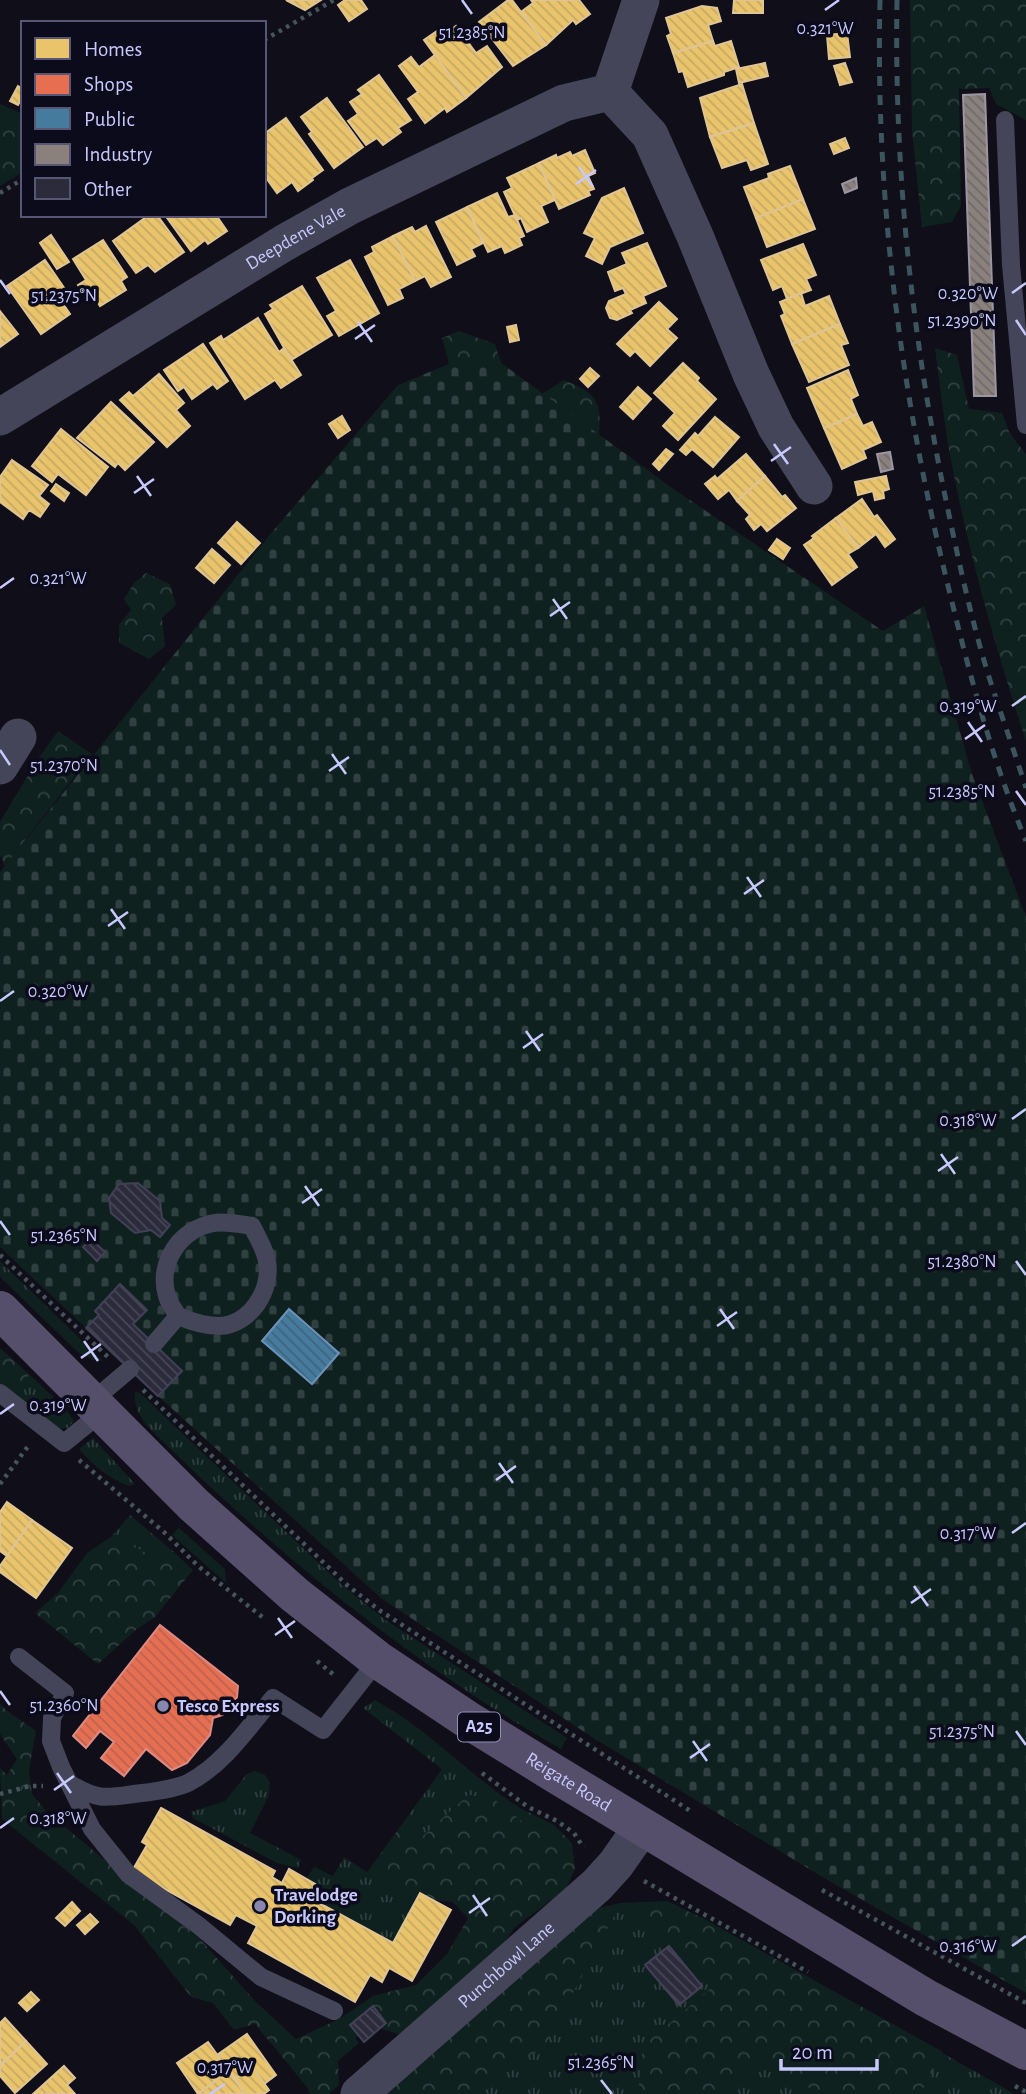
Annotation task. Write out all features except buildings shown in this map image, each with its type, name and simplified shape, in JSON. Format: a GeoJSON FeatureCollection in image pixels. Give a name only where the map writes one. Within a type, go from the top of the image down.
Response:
{"type":"FeatureCollection","features":[{"type":"Feature","properties":{"kind":"main road","name":"Reigate Road"},"geometry":{"type":"LineString","coordinates":[[0,1310],[194,1506],[295,1595],[378,1660],[471,1722],[642,1827],[926,1998],[1026,2051]]}},
{"type":"Feature","properties":{"kind":"street"},"geometry":{"type":"LineString","coordinates":[[641,0],[610,92],[650,135],[776,427],[814,486]]}},
{"type":"Feature","properties":{"kind":"street","name":"Deepdene Vale"},"geometry":{"type":"LineString","coordinates":[[0,417],[284,243],[350,206],[565,103],[610,92]]}},
{"type":"Feature","properties":{"kind":"street","name":"Punchbowl Lane"},"geometry":{"type":"LineString","coordinates":[[359,2094],[584,1896],[616,1864],[642,1827]]}},
{"type":"Feature","properties":{"kind":"lane"},"geometry":{"type":"LineString","coordinates":[[1005,120],[1019,264],[1026,425]]}},
{"type":"Feature","properties":{"kind":"lane"},"geometry":{"type":"LineString","coordinates":[[215,1222],[252,1226],[267,1261],[267,1279],[260,1301],[244,1317],[223,1326],[198,1324],[178,1316],[167,1297],[165,1275],[169,1256],[178,1241],[195,1228],[215,1222]]}},
{"type":"Feature","properties":{"kind":"lane"},"geometry":{"type":"LineString","coordinates":[[154,1344],[178,1316]]}},
{"type":"Feature","properties":{"kind":"lane"},"geometry":{"type":"LineString","coordinates":[[0,1393],[64,1443],[127,1371]]}},
{"type":"Feature","properties":{"kind":"lane"},"geometry":{"type":"LineString","coordinates":[[19,1657],[65,1693],[52,1718],[51,1741],[92,1829],[128,1874],[198,1924],[261,1977],[334,2011]]}},
{"type":"Feature","properties":{"kind":"lane"},"geometry":{"type":"LineString","coordinates":[[72,1785],[92,1796],[114,1797],[187,1783],[216,1763],[273,1699],[323,1730],[378,1660]]}},
{"type":"Feature","properties":{"kind":"path"},"geometry":{"type":"LineString","coordinates":[[266,39],[334,0]]}},
{"type":"Feature","properties":{"kind":"path"},"geometry":{"type":"LineString","coordinates":[[0,192],[21,180]]}},
{"type":"Feature","properties":{"kind":"path"},"geometry":{"type":"LineString","coordinates":[[0,1255],[127,1371],[347,1585],[379,1610],[693,1812]]}},
{"type":"Feature","properties":{"kind":"path"},"geometry":{"type":"LineString","coordinates":[[0,1484],[44,1429]]}},
{"type":"Feature","properties":{"kind":"path"},"geometry":{"type":"LineString","coordinates":[[64,1443],[80,1461],[165,1533]]}},
{"type":"Feature","properties":{"kind":"path"},"geometry":{"type":"LineString","coordinates":[[0,1794],[30,1786],[72,1785]]}},
{"type":"Feature","properties":{"kind":"path"},"geometry":{"type":"LineString","coordinates":[[819,1888],[1026,2003]]}},
{"type":"Feature","properties":{"kind":"green space"},"geometry":{"type":"Polygon","coordinates":[[[910,0],[1026,0],[1026,120],[996,104],[989,88],[959,89],[961,206],[952,222],[922,227],[912,131],[910,0]]]}},
{"type":"Feature","properties":{"kind":"green space"},"geometry":{"type":"Polygon","coordinates":[[[0,104],[21,113],[21,173],[0,186],[0,104]]]}},
{"type":"Feature","properties":{"kind":"green space"},"geometry":{"type":"Polygon","coordinates":[[[459,331],[495,344],[501,363],[542,394],[564,380],[590,394],[598,406],[599,435],[634,460],[446,389],[449,364],[442,338],[459,331]]]}},
{"type":"Feature","properties":{"kind":"green space"},"geometry":{"type":"Polygon","coordinates":[[[935,348],[957,355],[969,409],[1002,413],[1010,434],[1026,454],[1026,741],[992,631],[963,519],[948,444],[935,348]]]}},
{"type":"Feature","properties":{"kind":"green space"},"geometry":{"type":"Polygon","coordinates":[[[501,363],[675,490],[883,631],[924,606],[972,774],[1026,917],[1026,1993],[824,1878],[595,1739],[382,1599],[158,1396],[0,1247],[0,872],[273,531],[398,385],[449,364],[501,363]]]}},
{"type":"Feature","properties":{"kind":"green space"},"geometry":{"type":"Polygon","coordinates":[[[146,573],[170,584],[176,605],[162,618],[165,646],[149,659],[119,643],[119,625],[131,610],[124,599],[134,583],[146,573]]]}},
{"type":"Feature","properties":{"kind":"green space"},"geometry":{"type":"Polygon","coordinates":[[[58,731],[92,754],[5,866],[0,855],[0,822],[58,731]]]}},
{"type":"Feature","properties":{"kind":"green space"},"geometry":{"type":"Polygon","coordinates":[[[0,1261],[103,1361],[93,1360],[79,1353],[0,1277],[0,1261]]]}},
{"type":"Feature","properties":{"kind":"green space"},"geometry":{"type":"Polygon","coordinates":[[[0,1348],[29,1374],[24,1388],[11,1395],[0,1386],[0,1348]]]}},
{"type":"Feature","properties":{"kind":"green space"},"geometry":{"type":"Polygon","coordinates":[[[29,1374],[64,1407],[74,1421],[68,1428],[57,1429],[11,1395],[24,1388],[29,1374]]]}},
{"type":"Feature","properties":{"kind":"green space"},"geometry":{"type":"Polygon","coordinates":[[[135,1391],[342,1585],[387,1621],[567,1738],[561,1749],[449,1679],[344,1602],[293,1560],[195,1473],[148,1427],[135,1402],[135,1391]]]}},
{"type":"Feature","properties":{"kind":"green space"},"geometry":{"type":"Polygon","coordinates":[[[93,1438],[135,1484],[129,1486],[108,1475],[79,1449],[93,1438]]]}},
{"type":"Feature","properties":{"kind":"green space"},"geometry":{"type":"Polygon","coordinates":[[[130,1515],[174,1552],[156,1557],[111,1537],[130,1515]]]}},
{"type":"Feature","properties":{"kind":"green space"},"geometry":{"type":"Polygon","coordinates":[[[179,1528],[225,1569],[226,1583],[172,1535],[179,1528]]]}},
{"type":"Feature","properties":{"kind":"green space"},"geometry":{"type":"Polygon","coordinates":[[[111,1537],[156,1557],[174,1552],[193,1570],[154,1618],[138,1628],[98,1664],[35,1613],[58,1593],[87,1553],[111,1537]]]}},
{"type":"Feature","properties":{"kind":"green space"},"geometry":{"type":"Polygon","coordinates":[[[375,1700],[413,1724],[501,1795],[554,1825],[528,1826],[494,1799],[468,1795],[422,1837],[397,1831],[442,1769],[363,1708],[375,1700]]]}},
{"type":"Feature","properties":{"kind":"green space"},"geometry":{"type":"Polygon","coordinates":[[[0,1703],[36,1731],[29,1770],[32,1794],[47,1812],[200,1939],[255,2001],[296,2039],[339,2019],[373,1996],[416,1985],[447,1954],[468,1918],[453,1902],[433,1900],[421,1893],[415,1903],[381,1867],[378,1857],[397,1831],[422,1837],[468,1795],[494,1799],[528,1826],[554,1825],[572,1843],[575,1869],[566,1889],[515,1927],[492,1960],[404,2036],[374,2026],[355,2038],[359,2043],[338,2061],[339,2085],[329,2094],[310,2094],[255,2024],[234,2030],[213,2003],[191,1997],[134,1925],[2,1819],[0,1768],[7,1775],[17,1759],[0,1734],[0,1703]]]}},
{"type":"Feature","properties":{"kind":"green space"},"geometry":{"type":"Polygon","coordinates":[[[255,1771],[265,1775],[270,1782],[269,1795],[250,1833],[301,1860],[298,1868],[277,1863],[193,1818],[191,1812],[225,1801],[247,1774],[255,1771]]]}},
{"type":"Feature","properties":{"kind":"green space"},"geometry":{"type":"Polygon","coordinates":[[[344,1857],[367,1872],[378,1857],[381,1867],[415,1903],[393,1943],[308,1897],[306,1879],[314,1867],[333,1876],[344,1857]]]}},
{"type":"Feature","properties":{"kind":"green space"},"geometry":{"type":"Polygon","coordinates":[[[667,1901],[704,1919],[1015,2094],[381,2094],[595,1909],[621,1903],[667,1901]]]}},
{"type":"Feature","properties":{"kind":"green space"},"geometry":{"type":"Polygon","coordinates":[[[667,1901],[943,2052],[920,2094],[820,2094],[759,2058],[733,2094],[638,2094],[643,2046],[711,1988],[683,1944],[647,1925],[644,1903],[667,1901]]]}},
{"type":"Feature","properties":{"kind":"green space"},"geometry":{"type":"Polygon","coordinates":[[[621,1903],[543,2049],[475,2081],[466,2094],[381,2094],[595,1909],[621,1903]]]}},
{"type":"Feature","properties":{"kind":"railway"},"geometry":{"type":"LineString","coordinates":[[880,0],[882,151],[887,226],[906,376],[934,524],[959,629],[993,751],[1026,841]]}},
{"type":"Feature","properties":{"kind":"railway"},"geometry":{"type":"LineString","coordinates":[[897,0],[898,124],[902,185],[922,369],[944,491],[970,608],[989,677],[1026,788]]}},
{"type":"Feature","properties":{"kind":"place","name":"Tesco Express"},"geometry":{"type":"Point","coordinates":[163,1706]}},
{"type":"Feature","properties":{"kind":"place","name":"Travelodge Dorking"},"geometry":{"type":"Point","coordinates":[260,1906]}}]}
